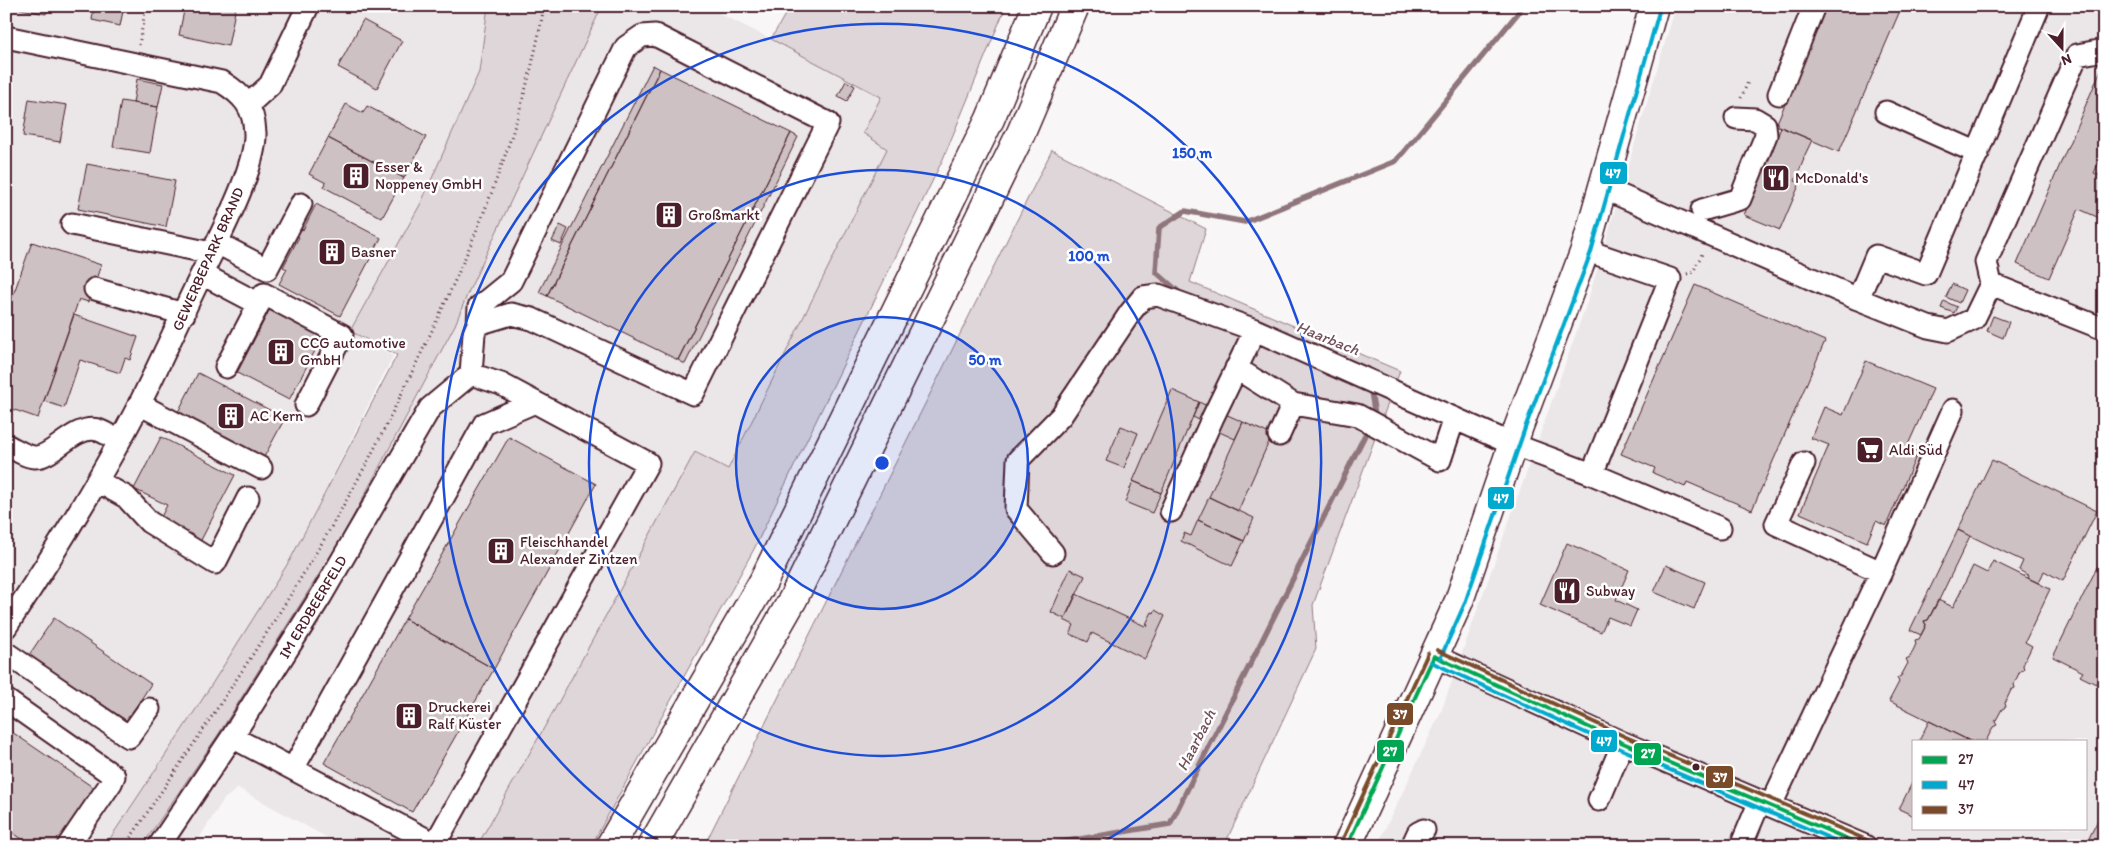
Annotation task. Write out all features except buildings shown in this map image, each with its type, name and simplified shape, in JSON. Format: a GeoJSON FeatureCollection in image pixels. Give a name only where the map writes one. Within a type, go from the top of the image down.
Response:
{"type":"FeatureCollection","features":[{"type":"Feature","properties":{"kind":"main road"},"geometry":{"type":"LineString","coordinates":[[610,846],[762,582],[990,120],[1037,6]]}},
{"type":"Feature","properties":{"kind":"main road"},"geometry":{"type":"LineString","coordinates":[[652,846],[793,599],[1021,132],[1075,6]]}},
{"type":"Feature","properties":{"kind":"main road"},"geometry":{"type":"LineString","coordinates":[[1347,846],[1459,602],[1512,444],[1585,250],[1654,6]]}},
{"type":"Feature","properties":{"kind":"street"},"geometry":{"type":"LineString","coordinates":[[248,105],[270,85],[308,6]]}},
{"type":"Feature","properties":{"kind":"street"},"geometry":{"type":"LineString","coordinates":[[1779,94],[1814,6]]}},
{"type":"Feature","properties":{"kind":"street"},"geometry":{"type":"LineString","coordinates":[[1858,299],[1876,256],[1926,274],[2039,6]]}},
{"type":"Feature","properties":{"kind":"street"},"geometry":{"type":"LineString","coordinates":[[232,737],[435,844],[648,463],[502,384],[471,374],[474,333],[478,324],[479,307],[511,281],[626,46],[642,36],[656,35],[828,123],[693,394],[532,319],[511,314],[478,324]]}},
{"type":"Feature","properties":{"kind":"street","name":"GEWERBEPARK BRAND"},"geometry":{"type":"LineString","coordinates":[[6,37],[222,82],[239,92],[248,105],[254,121],[255,135],[247,172],[184,314],[139,404],[97,481],[6,627]]}},
{"type":"Feature","properties":{"kind":"street"},"geometry":{"type":"LineString","coordinates":[[1603,188],[1858,299],[1928,327],[1948,331],[1974,319],[1991,284],[1986,262],[2077,55],[2104,50]]}},
{"type":"Feature","properties":{"kind":"street"},"geometry":{"type":"LineString","coordinates":[[1886,112],[1978,153]]}},
{"type":"Feature","properties":{"kind":"street"},"geometry":{"type":"LineString","coordinates":[[1702,210],[1740,198],[1766,134],[1765,125],[1756,119],[1736,118]]}},
{"type":"Feature","properties":{"kind":"street"},"geometry":{"type":"LineString","coordinates":[[72,224],[214,248],[267,268],[301,204]]}},
{"type":"Feature","properties":{"kind":"street"},"geometry":{"type":"LineString","coordinates":[[1585,250],[1670,279],[1592,474]]}},
{"type":"Feature","properties":{"kind":"street"},"geometry":{"type":"LineString","coordinates":[[202,274],[259,304]]}},
{"type":"Feature","properties":{"kind":"street"},"geometry":{"type":"LineString","coordinates":[[1991,284],[2104,329]]}},
{"type":"Feature","properties":{"kind":"street"},"geometry":{"type":"LineString","coordinates":[[95,289],[184,314]]}},
{"type":"Feature","properties":{"kind":"street"},"geometry":{"type":"LineString","coordinates":[[226,367],[264,294],[342,336],[306,405]]}},
{"type":"Feature","properties":{"kind":"street"},"geometry":{"type":"LineString","coordinates":[[1053,554],[1016,509],[1018,460],[1061,416],[1130,313],[1143,297],[1158,294],[1255,330],[1512,444],[1592,474],[1720,528]]}},
{"type":"Feature","properties":{"kind":"street"},"geometry":{"type":"LineString","coordinates":[[1171,511],[1255,330]]}},
{"type":"Feature","properties":{"kind":"street"},"geometry":{"type":"LineString","coordinates":[[1236,368],[1293,404],[1357,415],[1440,460],[1454,418]]}},
{"type":"Feature","properties":{"kind":"street","name":"IM ERDBEERFELD"},"geometry":{"type":"LineString","coordinates":[[159,846],[232,737],[321,596],[430,408],[471,374]]}},
{"type":"Feature","properties":{"kind":"street"},"geometry":{"type":"LineString","coordinates":[[293,769],[484,424],[535,402]]}},
{"type":"Feature","properties":{"kind":"street"},"geometry":{"type":"LineString","coordinates":[[139,404],[261,468]]}},
{"type":"Feature","properties":{"kind":"street"},"geometry":{"type":"LineString","coordinates":[[1279,435],[1293,404]]}},
{"type":"Feature","properties":{"kind":"street"},"geometry":{"type":"LineString","coordinates":[[1741,846],[1766,803],[1881,572],[1953,410]]}},
{"type":"Feature","properties":{"kind":"street"},"geometry":{"type":"LineString","coordinates":[[6,445],[34,457],[45,456],[58,445],[80,432],[97,430],[119,441]]}},
{"type":"Feature","properties":{"kind":"street"},"geometry":{"type":"LineString","coordinates":[[1804,463],[1776,524],[1881,572]]}},
{"type":"Feature","properties":{"kind":"street"},"geometry":{"type":"LineString","coordinates":[[97,481],[126,497],[149,522],[215,563],[248,498]]}},
{"type":"Feature","properties":{"kind":"street"},"geometry":{"type":"LineString","coordinates":[[6,653],[128,737],[149,709]]}},
{"type":"Feature","properties":{"kind":"street"},"geometry":{"type":"LineString","coordinates":[[1434,656],[1623,743],[1864,846]]}},
{"type":"Feature","properties":{"kind":"street"},"geometry":{"type":"LineString","coordinates":[[6,700],[114,776],[68,846]]}},
{"type":"Feature","properties":{"kind":"street"},"geometry":{"type":"LineString","coordinates":[[1599,800],[1623,743]]}},
{"type":"Feature","properties":{"kind":"path"},"geometry":{"type":"LineString","coordinates":[[134,64],[146,6]]}},
{"type":"Feature","properties":{"kind":"path"},"geometry":{"type":"LineString","coordinates":[[125,846],[250,659],[357,482],[390,418],[458,277],[486,208],[512,138],[528,83],[544,6]]}},
{"type":"Feature","properties":{"kind":"path"},"geometry":{"type":"LineString","coordinates":[[1670,279],[1693,272],[1711,236]]}},
{"type":"Feature","properties":{"kind":"shaded area"},"geometry":{"type":"Polygon","coordinates":[[[6,6],[488,6],[479,72],[421,203],[350,331],[393,356],[290,560],[200,703],[105,846],[6,846],[6,6]]]}},
{"type":"Feature","properties":{"kind":"shaded area"},"geometry":{"type":"Polygon","coordinates":[[[488,6],[602,6],[467,295],[455,325],[340,541],[218,735],[142,846],[105,846],[200,703],[290,560],[397,355],[350,331],[421,203],[479,72],[488,6]]]}},
{"type":"Feature","properties":{"kind":"shaded area"},"geometry":{"type":"Polygon","coordinates":[[[602,6],[704,6],[881,97],[888,149],[727,469],[695,453],[557,705],[477,846],[342,846],[238,788],[224,799],[194,846],[142,846],[218,735],[340,541],[455,325],[467,295],[602,6]]]}},
{"type":"Feature","properties":{"kind":"shaded area"},"geometry":{"type":"Polygon","coordinates":[[[790,6],[1006,6],[943,159],[754,549],[591,846],[477,846],[557,705],[695,452],[728,469],[887,149],[863,133],[881,97],[771,39],[790,6]]]}},
{"type":"Feature","properties":{"kind":"shaded area"},"geometry":{"type":"Polygon","coordinates":[[[1676,6],[2081,6],[2104,15],[2104,846],[1377,846],[1441,712],[1588,300],[1676,6]]]}},
{"type":"Feature","properties":{"kind":"shaded area"},"geometry":{"type":"Polygon","coordinates":[[[1052,150],[1206,229],[1190,282],[1400,371],[1313,605],[1316,649],[1224,846],[704,846],[1052,150]]]}},
{"type":"Feature","properties":{"kind":"waterway","name":"Haarbach"},"geometry":{"type":"LineString","coordinates":[[1180,293],[1156,272],[1159,228],[1185,211],[1245,222],[1396,161],[1518,13],[1521,6]]}},
{"type":"Feature","properties":{"kind":"waterway","name":"Haarbach"},"geometry":{"type":"LineString","coordinates":[[1370,386],[1375,415],[1373,419]]}},
{"type":"Feature","properties":{"kind":"waterway","name":"Haarbach"},"geometry":{"type":"LineString","coordinates":[[1038,846],[1170,824],[1369,427]]}},
{"type":"Feature","properties":{"kind":"transit line","name":"47"},"geometry":{"type":"LineString","coordinates":[[1440,659],[1465,603],[1525,428],[1591,252],[1660,8]]}},
{"type":"Feature","properties":{"kind":"transit line","name":"37"},"geometry":{"type":"LineString","coordinates":[[1437,650],[1626,737],[1867,840]]}},
{"type":"Feature","properties":{"kind":"transit line","name":"37"},"geometry":{"type":"LineString","coordinates":[[1341,843],[1428,653]]}},
{"type":"Feature","properties":{"kind":"transit line","name":"27"},"geometry":{"type":"LineString","coordinates":[[1434,656],[1623,743],[1864,846]]}},
{"type":"Feature","properties":{"kind":"transit line","name":"27"},"geometry":{"type":"LineString","coordinates":[[1347,846],[1434,656]]}},
{"type":"Feature","properties":{"kind":"transit line","name":"47"},"geometry":{"type":"LineString","coordinates":[[1431,662],[1621,749],[1848,846]]}},
{"type":"Feature","properties":{"kind":"place","name":"Esser & Noppeney GmbH"},"geometry":{"type":"Point","coordinates":[356,176]}},
{"type":"Feature","properties":{"kind":"place","name":"McDonald's"},"geometry":{"type":"Point","coordinates":[1776,178]}},
{"type":"Feature","properties":{"kind":"place","name":"Großmarkt"},"geometry":{"type":"Point","coordinates":[669,215]}},
{"type":"Feature","properties":{"kind":"place","name":"Basner"},"geometry":{"type":"Point","coordinates":[332,252]}},
{"type":"Feature","properties":{"kind":"place","name":"CCG automotive GmbH"},"geometry":{"type":"Point","coordinates":[281,352]}},
{"type":"Feature","properties":{"kind":"place","name":"AC Kern"},"geometry":{"type":"Point","coordinates":[231,416]}},
{"type":"Feature","properties":{"kind":"place","name":"Aldi Süd"},"geometry":{"type":"Point","coordinates":[1870,450]}},
{"type":"Feature","properties":{"kind":"place","name":"Fleischhandel Alexander Zintzen"},"geometry":{"type":"Point","coordinates":[501,551]}},
{"type":"Feature","properties":{"kind":"place","name":"Subway"},"geometry":{"type":"Point","coordinates":[1567,591]}},
{"type":"Feature","properties":{"kind":"place","name":"Druckerei Ralf Küster"},"geometry":{"type":"Point","coordinates":[409,716]}}]}
